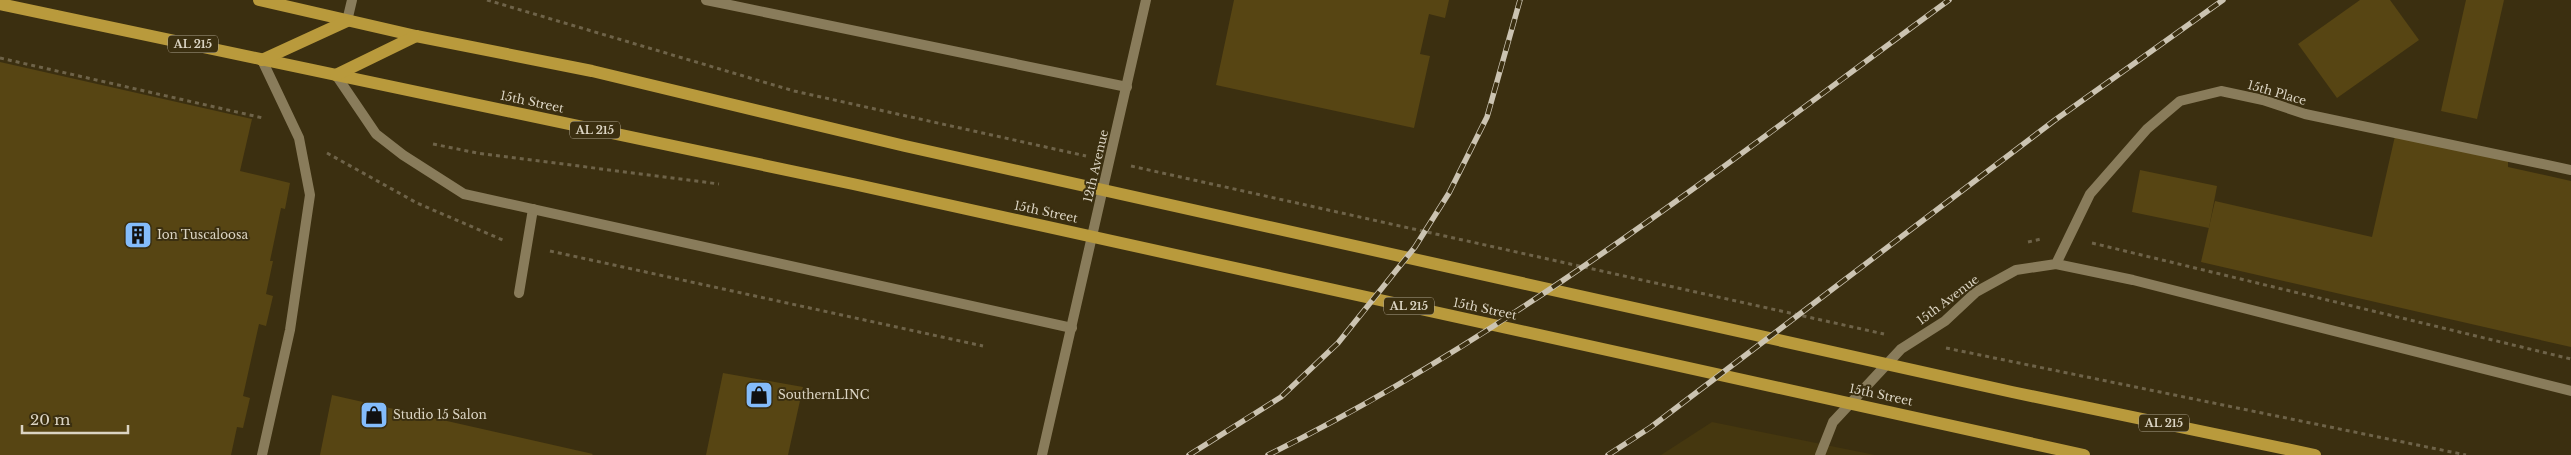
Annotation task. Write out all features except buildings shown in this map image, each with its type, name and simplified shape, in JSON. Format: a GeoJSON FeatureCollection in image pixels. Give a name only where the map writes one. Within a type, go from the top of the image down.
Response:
{"type":"FeatureCollection","features":[{"type":"Feature","properties":{"kind":"main road","name":"AL 215"},"geometry":{"type":"LineString","coordinates":[[259,0],[416,36],[592,71],[905,146],[2012,392],[2315,455]]}},
{"type":"Feature","properties":{"kind":"main road","name":"15th Street"},"geometry":{"type":"LineString","coordinates":[[0,4],[853,184],[2084,455]]}},
{"type":"Feature","properties":{"kind":"main road"},"geometry":{"type":"LineString","coordinates":[[262,60],[347,21]]}},
{"type":"Feature","properties":{"kind":"main road"},"geometry":{"type":"LineString","coordinates":[[336,75],[416,36]]}},
{"type":"Feature","properties":{"kind":"street"},"geometry":{"type":"LineString","coordinates":[[347,21],[352,0]]}},
{"type":"Feature","properties":{"kind":"street"},"geometry":{"type":"LineString","coordinates":[[706,0],[1127,87]]}},
{"type":"Feature","properties":{"kind":"street","name":"12th Avenue"},"geometry":{"type":"LineString","coordinates":[[1042,455],[1146,0]]}},
{"type":"Feature","properties":{"kind":"street"},"geometry":{"type":"LineString","coordinates":[[262,60],[299,138],[310,196],[304,247],[290,330],[262,455]]}},
{"type":"Feature","properties":{"kind":"street"},"geometry":{"type":"LineString","coordinates":[[336,75],[376,134],[403,155],[464,194],[1072,328]]}},
{"type":"Feature","properties":{"kind":"street","name":"15th Place"},"geometry":{"type":"LineString","coordinates":[[2056,264],[2090,194],[2147,129],[2180,101],[2221,91],[2263,100],[2305,114],[2571,170]]}},
{"type":"Feature","properties":{"kind":"street"},"geometry":{"type":"LineString","coordinates":[[519,293],[533,209]]}},
{"type":"Feature","properties":{"kind":"street"},"geometry":{"type":"LineString","coordinates":[[2056,264],[2133,280],[2571,391]]}},
{"type":"Feature","properties":{"kind":"street","name":"15th Avenue"},"geometry":{"type":"LineString","coordinates":[[1820,455],[1833,422],[1901,349],[1945,321],[1976,292],[2016,270],[2056,264]]}},
{"type":"Feature","properties":{"kind":"path"},"geometry":{"type":"LineString","coordinates":[[487,0],[794,91],[1088,156]]}},
{"type":"Feature","properties":{"kind":"path"},"geometry":{"type":"LineString","coordinates":[[426,143],[476,153],[725,185]]}},
{"type":"Feature","properties":{"kind":"path"},"geometry":{"type":"LineString","coordinates":[[1127,165],[1887,335]]}},
{"type":"Feature","properties":{"kind":"path"},"geometry":{"type":"LineString","coordinates":[[1936,346],[2043,370],[2466,455]]}},
{"type":"Feature","properties":{"kind":"shaded area"},"geometry":{"type":"Polygon","coordinates":[[[1712,422],[1875,455],[1661,455],[1712,422]]]}},
{"type":"Feature","properties":{"kind":"railway"},"geometry":{"type":"LineString","coordinates":[[1189,455],[1281,397],[1338,343],[1415,247],[1449,193],[1487,117],[1520,0]]}},
{"type":"Feature","properties":{"kind":"railway"},"geometry":{"type":"LineString","coordinates":[[1268,455],[1359,407],[1447,356],[1533,300],[1701,183],[1949,0]]}},
{"type":"Feature","properties":{"kind":"railway"},"geometry":{"type":"LineString","coordinates":[[1608,455],[1651,427],[2055,120],[2223,0]]}},
{"type":"Feature","properties":{"kind":"place","name":"Ion Tuscaloosa"},"geometry":{"type":"Point","coordinates":[138,235]}},
{"type":"Feature","properties":{"kind":"place","name":"SouthernLINC"},"geometry":{"type":"Point","coordinates":[759,395]}},
{"type":"Feature","properties":{"kind":"place","name":"Studio 15 Salon"},"geometry":{"type":"Point","coordinates":[374,415]}}]}
